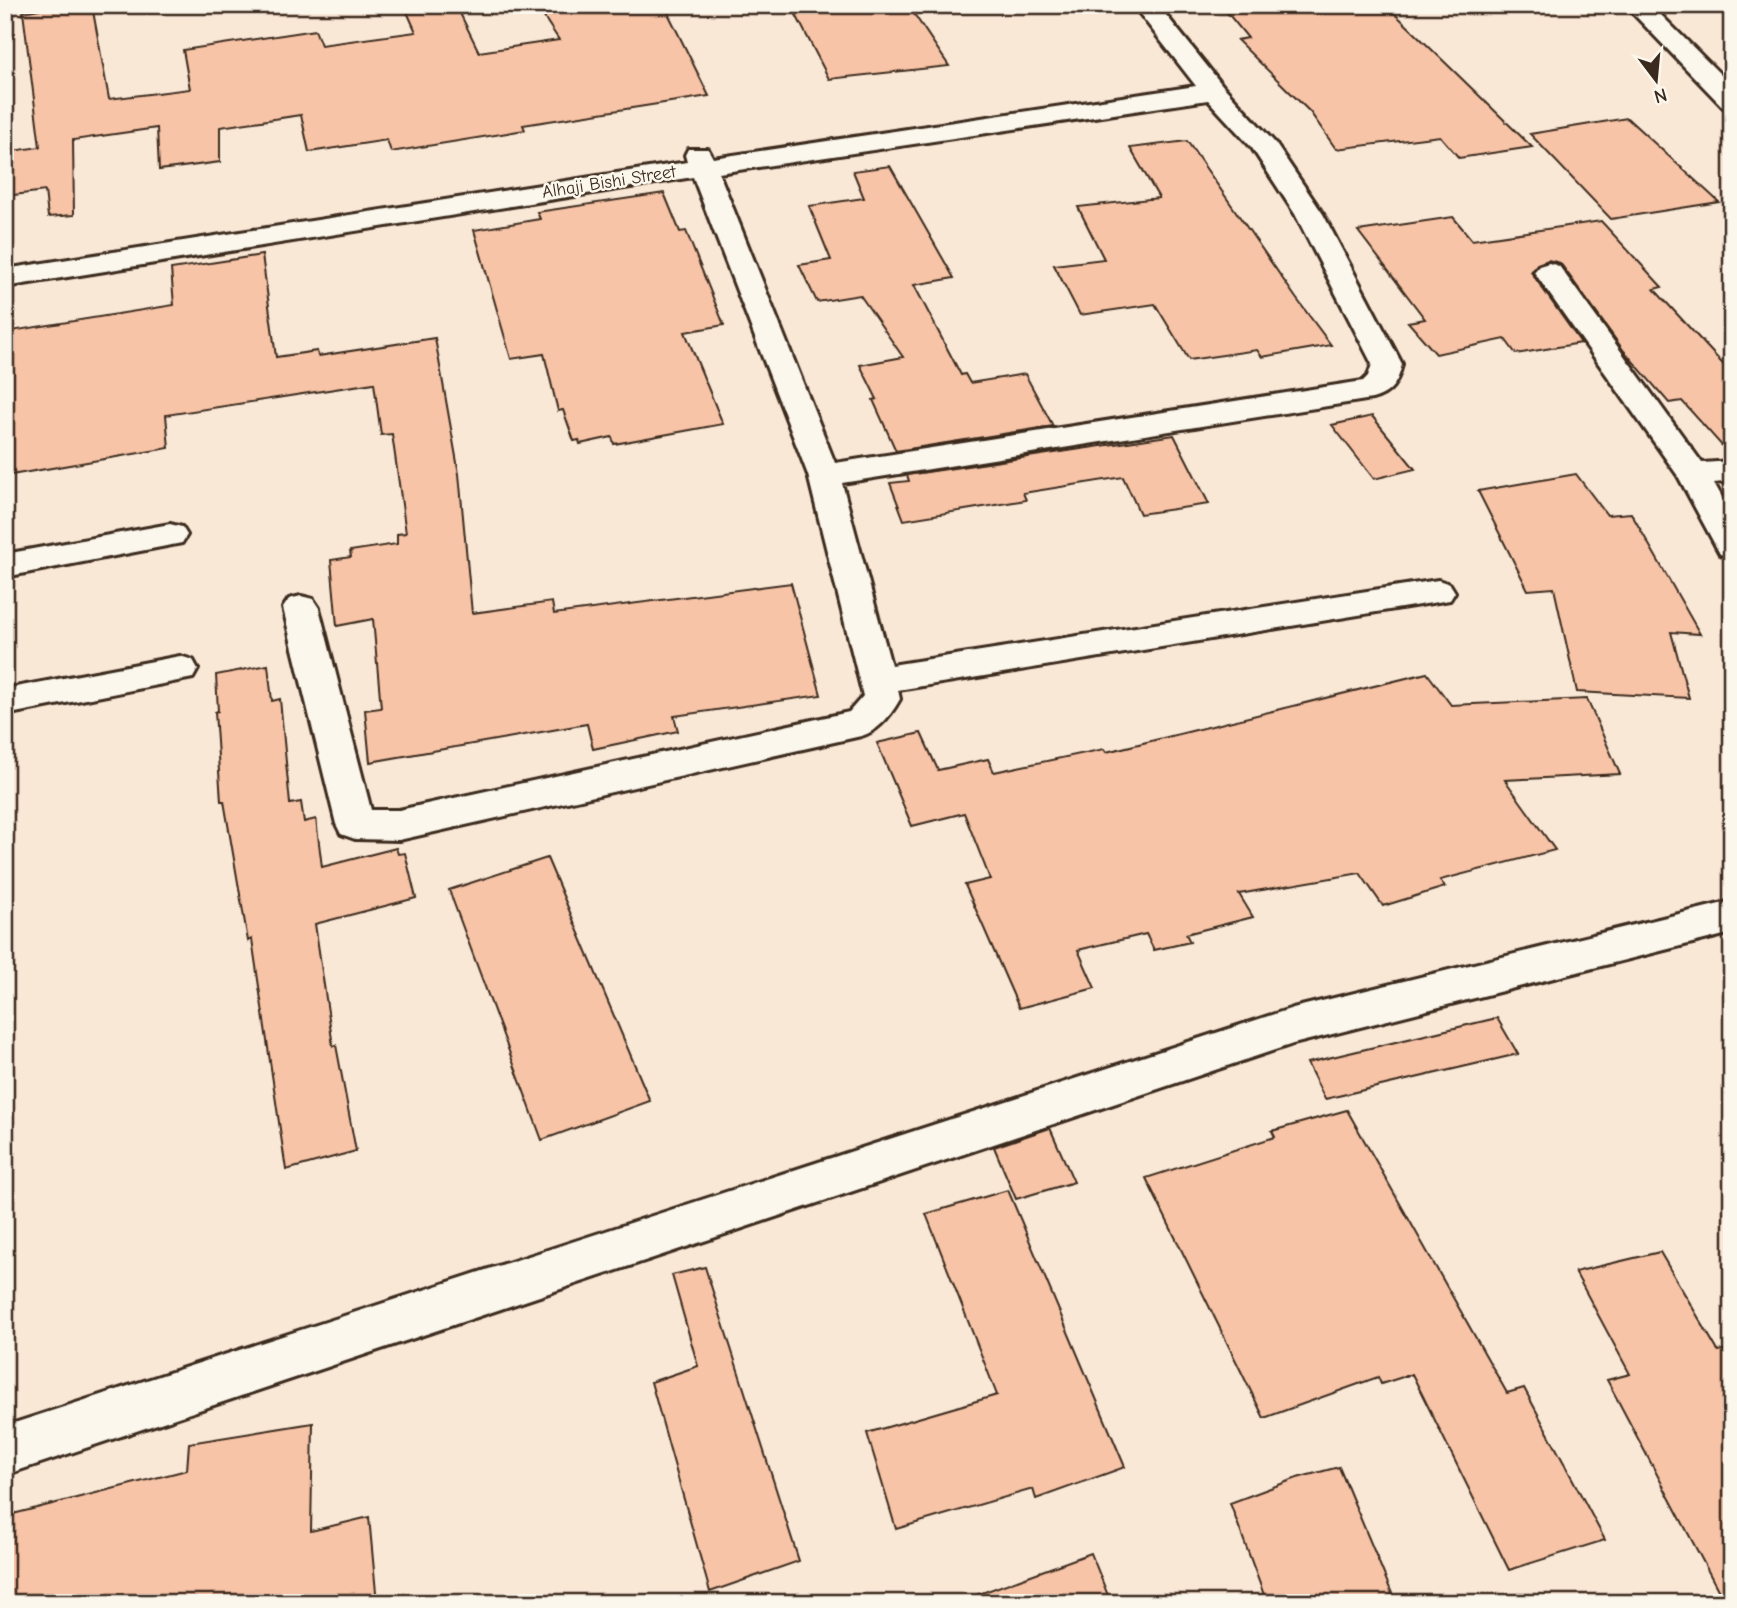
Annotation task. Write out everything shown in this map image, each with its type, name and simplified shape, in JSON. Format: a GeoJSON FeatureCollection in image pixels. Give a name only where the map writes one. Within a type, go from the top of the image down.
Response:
{"type":"FeatureCollection","features":[{"type":"Feature","properties":{"kind":"street"},"geometry":{"type":"LineString","coordinates":[[824,475],[1372,389],[1383,380],[1387,365],[1309,214],[1262,143],[1208,84],[1145,5]]}},
{"type":"Feature","properties":{"kind":"street"},"geometry":{"type":"LineString","coordinates":[[1637,5],[1732,101]]}},
{"type":"Feature","properties":{"kind":"street","name":"Alhaji Bishi Street"},"geometry":{"type":"LineString","coordinates":[[5,260],[701,161],[1208,84]]}},
{"type":"Feature","properties":{"kind":"street"},"geometry":{"type":"LineString","coordinates":[[302,608],[355,824],[399,825],[861,723],[882,699],[824,475],[701,161]]}},
{"type":"Feature","properties":{"kind":"street","name":"Alhaji Bishi Street"},"geometry":{"type":"LineString","coordinates":[[5,278],[701,161]]}},
{"type":"Feature","properties":{"kind":"street"},"geometry":{"type":"LineString","coordinates":[[1549,272],[1693,474],[1732,546]]}},
{"type":"Feature","properties":{"kind":"street"},"geometry":{"type":"LineString","coordinates":[[1693,474],[1732,471]]}},
{"type":"Feature","properties":{"kind":"street"},"geometry":{"type":"LineString","coordinates":[[5,566],[170,535]]}},
{"type":"Feature","properties":{"kind":"street"},"geometry":{"type":"LineString","coordinates":[[878,680],[1438,592]]}},
{"type":"Feature","properties":{"kind":"street"},"geometry":{"type":"LineString","coordinates":[[5,702],[180,669]]}},
{"type":"Feature","properties":{"kind":"street"},"geometry":{"type":"LineString","coordinates":[[5,1451],[1293,1026],[1732,917]]}},
{"type":"Feature","properties":{"kind":"building"},"geometry":{"type":"Polygon","coordinates":[[[60,5],[89,5],[93,11],[109,99],[190,89],[183,50],[315,30],[321,45],[416,32],[404,5],[456,5],[479,52],[559,40],[536,5],[664,5],[709,96],[523,125],[525,130],[391,152],[387,140],[309,152],[301,115],[220,127],[220,162],[159,170],[157,128],[73,140],[74,215],[48,217],[45,191],[5,196],[5,152],[40,147],[23,12],[60,5]]]}},
{"type":"Feature","properties":{"kind":"building"},"geometry":{"type":"Polygon","coordinates":[[[791,5],[908,5],[949,66],[829,79],[791,5]]]}},
{"type":"Feature","properties":{"kind":"building"},"geometry":{"type":"Polygon","coordinates":[[[1221,5],[1386,5],[1532,147],[1459,158],[1440,136],[1336,149],[1310,112],[1237,40],[1248,38],[1221,5]]]}},
{"type":"Feature","properties":{"kind":"building"},"geometry":{"type":"Polygon","coordinates":[[[1627,118],[1719,202],[1611,219],[1530,134],[1627,118]]]}},
{"type":"Feature","properties":{"kind":"building"},"geometry":{"type":"Polygon","coordinates":[[[1187,141],[1331,345],[1262,357],[1257,350],[1189,360],[1155,304],[1080,315],[1054,265],[1104,259],[1078,207],[1159,198],[1130,148],[1187,141]]]}},
{"type":"Feature","properties":{"kind":"building"},"geometry":{"type":"Polygon","coordinates":[[[890,166],[954,278],[914,285],[961,375],[965,374],[970,383],[1025,374],[1053,426],[896,451],[873,400],[877,399],[860,365],[903,357],[860,295],[817,302],[799,265],[831,260],[809,206],[864,198],[853,171],[890,166]]]}},
{"type":"Feature","properties":{"kind":"building"},"geometry":{"type":"Polygon","coordinates":[[[664,193],[680,232],[686,231],[724,325],[685,332],[723,424],[614,444],[612,437],[580,444],[579,440],[574,441],[563,410],[558,411],[544,354],[511,359],[474,230],[540,219],[537,212],[664,193]]]}},
{"type":"Feature","properties":{"kind":"building"},"geometry":{"type":"Polygon","coordinates":[[[1453,217],[1472,240],[1601,221],[1662,287],[1654,289],[1732,374],[1732,457],[1682,401],[1669,403],[1624,351],[1560,263],[1548,260],[1537,264],[1531,272],[1581,343],[1516,354],[1505,339],[1436,354],[1408,322],[1425,319],[1358,231],[1453,217]]]}},
{"type":"Feature","properties":{"kind":"building"},"geometry":{"type":"Polygon","coordinates":[[[262,255],[276,357],[317,351],[318,356],[435,338],[459,474],[472,613],[552,602],[554,614],[791,583],[821,695],[674,716],[678,731],[593,749],[587,724],[370,762],[365,710],[381,708],[373,619],[337,626],[331,560],[351,557],[350,551],[397,544],[397,534],[406,533],[392,434],[381,435],[374,383],[166,415],[169,448],[5,476],[5,332],[174,305],[171,269],[262,255]]]}},
{"type":"Feature","properties":{"kind":"building"},"geometry":{"type":"Polygon","coordinates":[[[1372,416],[1415,469],[1374,479],[1332,425],[1372,416]]]}},
{"type":"Feature","properties":{"kind":"building"},"geometry":{"type":"Polygon","coordinates":[[[1174,435],[1209,504],[1140,514],[1123,477],[1023,493],[1026,500],[904,520],[890,483],[909,481],[907,475],[1174,435]]]}},
{"type":"Feature","properties":{"kind":"building"},"geometry":{"type":"Polygon","coordinates":[[[1576,474],[1607,515],[1631,513],[1700,634],[1671,632],[1689,698],[1577,692],[1554,588],[1528,590],[1478,491],[1576,474]]]}},
{"type":"Feature","properties":{"kind":"building"},"geometry":{"type":"Polygon","coordinates":[[[268,665],[272,701],[280,699],[290,804],[301,802],[304,822],[316,819],[322,867],[396,848],[398,854],[405,853],[416,898],[315,924],[333,1046],[336,1045],[356,1151],[286,1170],[252,939],[248,941],[224,801],[221,801],[215,712],[218,711],[216,675],[268,665]]]}},
{"type":"Feature","properties":{"kind":"building"},"geometry":{"type":"Polygon","coordinates":[[[1427,673],[1451,705],[1587,699],[1620,774],[1505,780],[1555,850],[1440,880],[1445,887],[1383,906],[1360,873],[1239,894],[1253,917],[1186,934],[1190,942],[1154,950],[1146,934],[1078,950],[1095,988],[1019,1008],[965,885],[990,879],[964,813],[912,826],[877,743],[921,733],[938,770],[988,759],[994,772],[1104,749],[1106,752],[1427,673]]]}},
{"type":"Feature","properties":{"kind":"building"},"geometry":{"type":"Polygon","coordinates":[[[547,858],[650,1101],[542,1140],[449,890],[547,858]]]}},
{"type":"Feature","properties":{"kind":"building"},"geometry":{"type":"Polygon","coordinates":[[[1497,1018],[1518,1054],[1325,1099],[1307,1063],[1497,1018]]]}},
{"type":"Feature","properties":{"kind":"building"},"geometry":{"type":"Polygon","coordinates":[[[1347,1110],[1507,1393],[1524,1388],[1605,1540],[1509,1570],[1412,1374],[1381,1384],[1378,1377],[1264,1418],[1146,1178],[1275,1137],[1272,1131],[1347,1110]]]}},
{"type":"Feature","properties":{"kind":"building"},"geometry":{"type":"Polygon","coordinates":[[[1050,1128],[1074,1182],[1016,1199],[994,1147],[1050,1128]]]}},
{"type":"Feature","properties":{"kind":"building"},"geometry":{"type":"Polygon","coordinates":[[[1008,1190],[1125,1467],[1036,1499],[1033,1489],[896,1529],[867,1433],[997,1395],[926,1214],[1008,1190]]]}},
{"type":"Feature","properties":{"kind":"building"},"geometry":{"type":"Polygon","coordinates":[[[1660,1252],[1718,1351],[1732,1348],[1732,1603],[1725,1603],[1607,1380],[1630,1374],[1575,1272],[1660,1252]]]}},
{"type":"Feature","properties":{"kind":"building"},"geometry":{"type":"Polygon","coordinates":[[[705,1267],[799,1561],[710,1592],[651,1382],[698,1366],[672,1275],[705,1267]]]}},
{"type":"Feature","properties":{"kind":"building"},"geometry":{"type":"Polygon","coordinates":[[[313,1423],[311,1531],[369,1517],[377,1603],[5,1603],[5,1516],[187,1470],[189,1443],[313,1423]]]}},
{"type":"Feature","properties":{"kind":"building"},"geometry":{"type":"Polygon","coordinates":[[[1339,1467],[1396,1603],[1267,1603],[1230,1503],[1297,1478],[1339,1467]]]}},
{"type":"Feature","properties":{"kind":"building"},"geometry":{"type":"Polygon","coordinates":[[[1091,1553],[1111,1603],[968,1603],[968,1598],[1091,1553]]]}}]}
